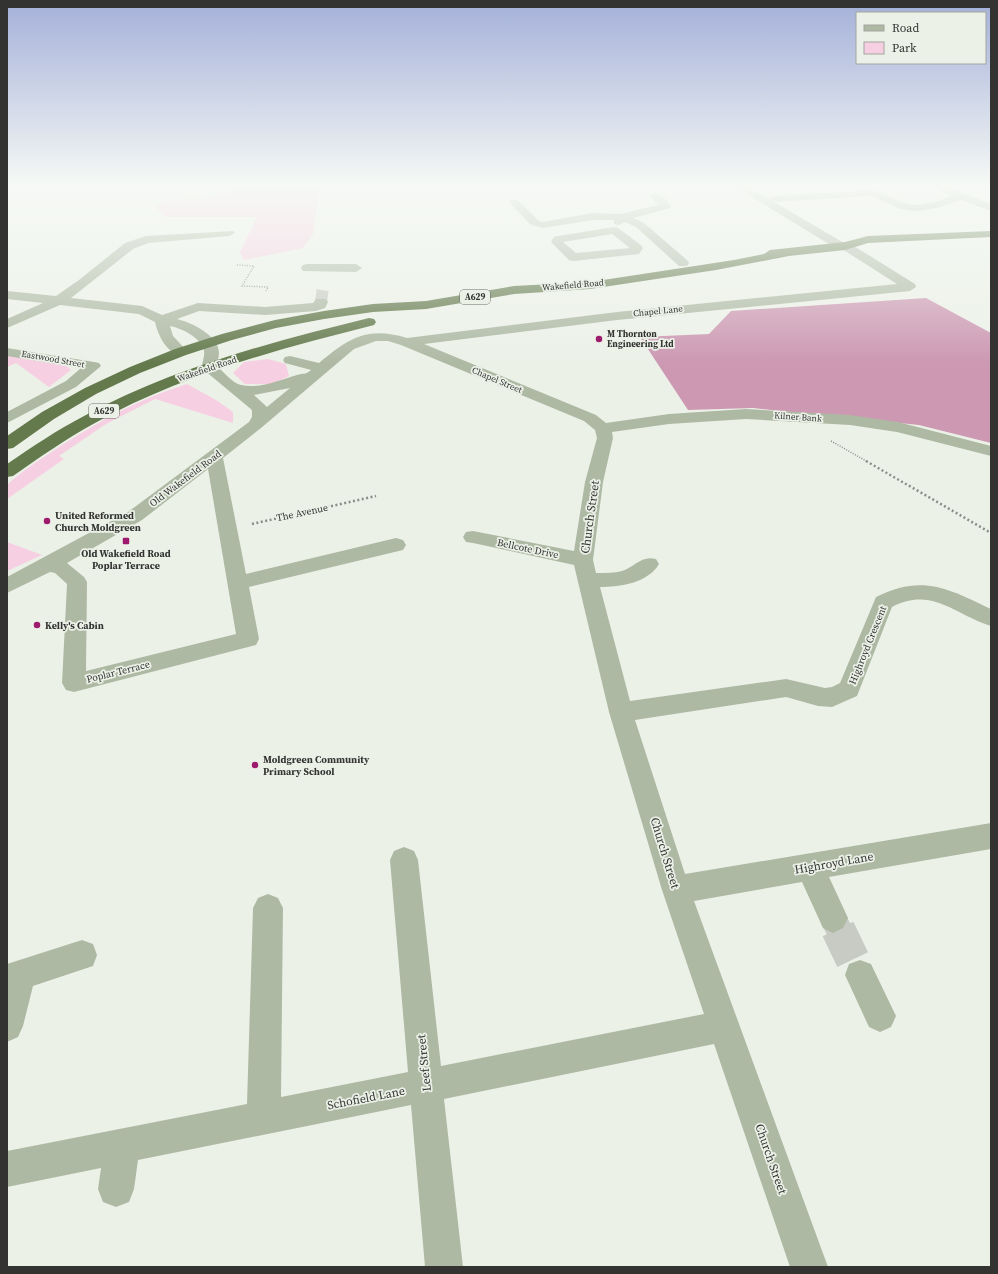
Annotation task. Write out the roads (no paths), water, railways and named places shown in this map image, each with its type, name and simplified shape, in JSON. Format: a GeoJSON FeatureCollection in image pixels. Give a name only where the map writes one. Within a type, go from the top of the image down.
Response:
{"type":"FeatureCollection","features":[{"type":"Feature","properties":{"kind":"highway","name":"Wakefield Road"},"geometry":{"type":"LineString","coordinates":[[526,289],[551,281],[740,255],[785,253],[843,246],[875,247],[911,245]]}},
{"type":"Feature","properties":{"kind":"highway","name":"Wakefield Road"},"geometry":{"type":"LineString","coordinates":[[7,472],[49,442],[93,416],[177,379],[233,334],[294,321],[373,308],[424,305],[526,289],[571,288],[741,264],[785,253]]}},
{"type":"Feature","properties":{"kind":"highway","name":"Wakefield Road"},"geometry":{"type":"LineString","coordinates":[[210,354],[259,351],[382,319],[424,305]]}},
{"type":"Feature","properties":{"kind":"highway"},"geometry":{"type":"LineString","coordinates":[[180,351],[194,354],[210,354]]}},
{"type":"Feature","properties":{"kind":"highway","name":"A629"},"geometry":{"type":"LineString","coordinates":[[7,444],[35,423],[101,385],[140,366],[180,351]]}},
{"type":"Feature","properties":{"kind":"highway"},"geometry":{"type":"LineString","coordinates":[[35,423],[72,413],[152,375],[177,370],[210,354]]}},
{"type":"Feature","properties":{"kind":"street"},"geometry":{"type":"LineString","coordinates":[[7,324],[58,301],[84,283],[131,245]]}},
{"type":"Feature","properties":{"kind":"street"},"geometry":{"type":"LineString","coordinates":[[561,245],[573,256],[583,257],[635,250],[637,248],[635,245]]}},
{"type":"Feature","properties":{"kind":"street"},"geometry":{"type":"LineString","coordinates":[[663,245],[683,263]]}},
{"type":"Feature","properties":{"kind":"street","name":"Chapel Lane"},"geometry":{"type":"LineString","coordinates":[[406,342],[625,315],[910,287],[843,246]]}},
{"type":"Feature","properties":{"kind":"street"},"geometry":{"type":"LineString","coordinates":[[307,268],[356,268]]}},
{"type":"Feature","properties":{"kind":"street"},"geometry":{"type":"LineString","coordinates":[[323,281],[324,268]]}},
{"type":"Feature","properties":{"kind":"street"},"geometry":{"type":"LineString","coordinates":[[7,295],[142,310],[161,320],[186,325],[210,354],[236,390],[250,399],[260,409],[260,416],[255,425]]}},
{"type":"Feature","properties":{"kind":"street"},"geometry":{"type":"LineString","coordinates":[[161,320],[198,308],[214,307],[226,314],[316,307],[320,305],[321,302]]}},
{"type":"Feature","properties":{"kind":"street"},"geometry":{"type":"LineString","coordinates":[[161,320],[166,337],[180,351]]}},
{"type":"Feature","properties":{"kind":"street","name":"Chapel Street"},"geometry":{"type":"LineString","coordinates":[[389,337],[406,342],[590,418],[603,428]]}},
{"type":"Feature","properties":{"kind":"street","name":"Old Wakefield Road"},"geometry":{"type":"LineString","coordinates":[[7,586],[135,516],[255,425],[317,371],[349,346],[374,338],[389,337]]}},
{"type":"Feature","properties":{"kind":"street","name":"Eastwood Street"},"geometry":{"type":"LineString","coordinates":[[7,352],[94,366],[71,384],[7,418]]}},
{"type":"Feature","properties":{"kind":"street"},"geometry":{"type":"LineString","coordinates":[[290,360],[317,371]]}},
{"type":"Feature","properties":{"kind":"street","name":"Old Wakefield Road"},"geometry":{"type":"LineString","coordinates":[[236,390],[259,391],[279,387],[317,371]]}},
{"type":"Feature","properties":{"kind":"street","name":"Kilner Bank"},"geometry":{"type":"LineString","coordinates":[[603,428],[669,419],[746,414],[850,420],[898,427],[991,451]]}},
{"type":"Feature","properties":{"kind":"street","name":"Church Street"},"geometry":{"type":"LineString","coordinates":[[603,428],[605,438],[594,482],[586,570],[621,712],[676,890],[809,1267]]}},
{"type":"Feature","properties":{"kind":"street"},"geometry":{"type":"LineString","coordinates":[[214,456],[237,583],[396,545]]}},
{"type":"Feature","properties":{"kind":"street","name":"Bellcote Drive"},"geometry":{"type":"LineString","coordinates":[[473,537],[616,580],[638,574],[649,564]]}},
{"type":"Feature","properties":{"kind":"street","name":"Poplar Terrace"},"geometry":{"type":"LineString","coordinates":[[48,564],[62,568],[77,582],[74,682],[248,639],[237,583]]}},
{"type":"Feature","properties":{"kind":"street","name":"Highroyd Crescent"},"geometry":{"type":"LineString","coordinates":[[621,712],[786,688],[799,690],[819,699],[838,697],[849,689],[883,602],[892,596],[908,591],[927,591],[946,597],[991,618]]}},
{"type":"Feature","properties":{"kind":"street","name":"Highroyd Lane"},"geometry":{"type":"LineString","coordinates":[[676,890],[991,836]]}},
{"type":"Feature","properties":{"kind":"street","name":"Leef Street"},"geometry":{"type":"LineString","coordinates":[[404,860],[444,1267]]}},
{"type":"Feature","properties":{"kind":"street"},"geometry":{"type":"LineString","coordinates":[[809,867],[833,918]]}},
{"type":"Feature","properties":{"kind":"street"},"geometry":{"type":"LineString","coordinates":[[264,1118],[268,908]]}},
{"type":"Feature","properties":{"kind":"street"},"geometry":{"type":"LineString","coordinates":[[7,1026],[13,977],[82,955]]}},
{"type":"Feature","properties":{"kind":"street"},"geometry":{"type":"LineString","coordinates":[[860,975],[880,1016]]}},
{"type":"Feature","properties":{"kind":"street","name":"Schofield Lane"},"geometry":{"type":"LineString","coordinates":[[7,1169],[724,1026]]}},
{"type":"Feature","properties":{"kind":"street"},"geometry":{"type":"LineString","coordinates":[[116,1189],[122,1146]]}},
{"type":"Feature","properties":{"kind":"tunnel"},"geometry":{"type":"LineString","coordinates":[[321,302],[323,287]]}},
{"type":"Feature","properties":{"kind":"tunnel"},"geometry":{"type":"LineString","coordinates":[[833,918],[839,930]]}},
{"type":"Feature","properties":{"kind":"tunnel"},"geometry":{"type":"LineString","coordinates":[[838,929],[860,975]]}},
{"type":"Feature","properties":{"kind":"place","name":"M Thornton Engineering Ltd"},"geometry":{"type":"Point","coordinates":[599,339]}},
{"type":"Feature","properties":{"kind":"place","name":"United Reformed Church Moldgreen"},"geometry":{"type":"Point","coordinates":[47,521]}},
{"type":"Feature","properties":{"kind":"place","name":"Old Wakefield Road Poplar Terrace"},"geometry":{"type":"Point","coordinates":[126,541]}},
{"type":"Feature","properties":{"kind":"place","name":"Kelly's Cabin"},"geometry":{"type":"Point","coordinates":[37,625]}},
{"type":"Feature","properties":{"kind":"place","name":"Moldgreen Community Primary School"},"geometry":{"type":"Point","coordinates":[255,765]}}]}
